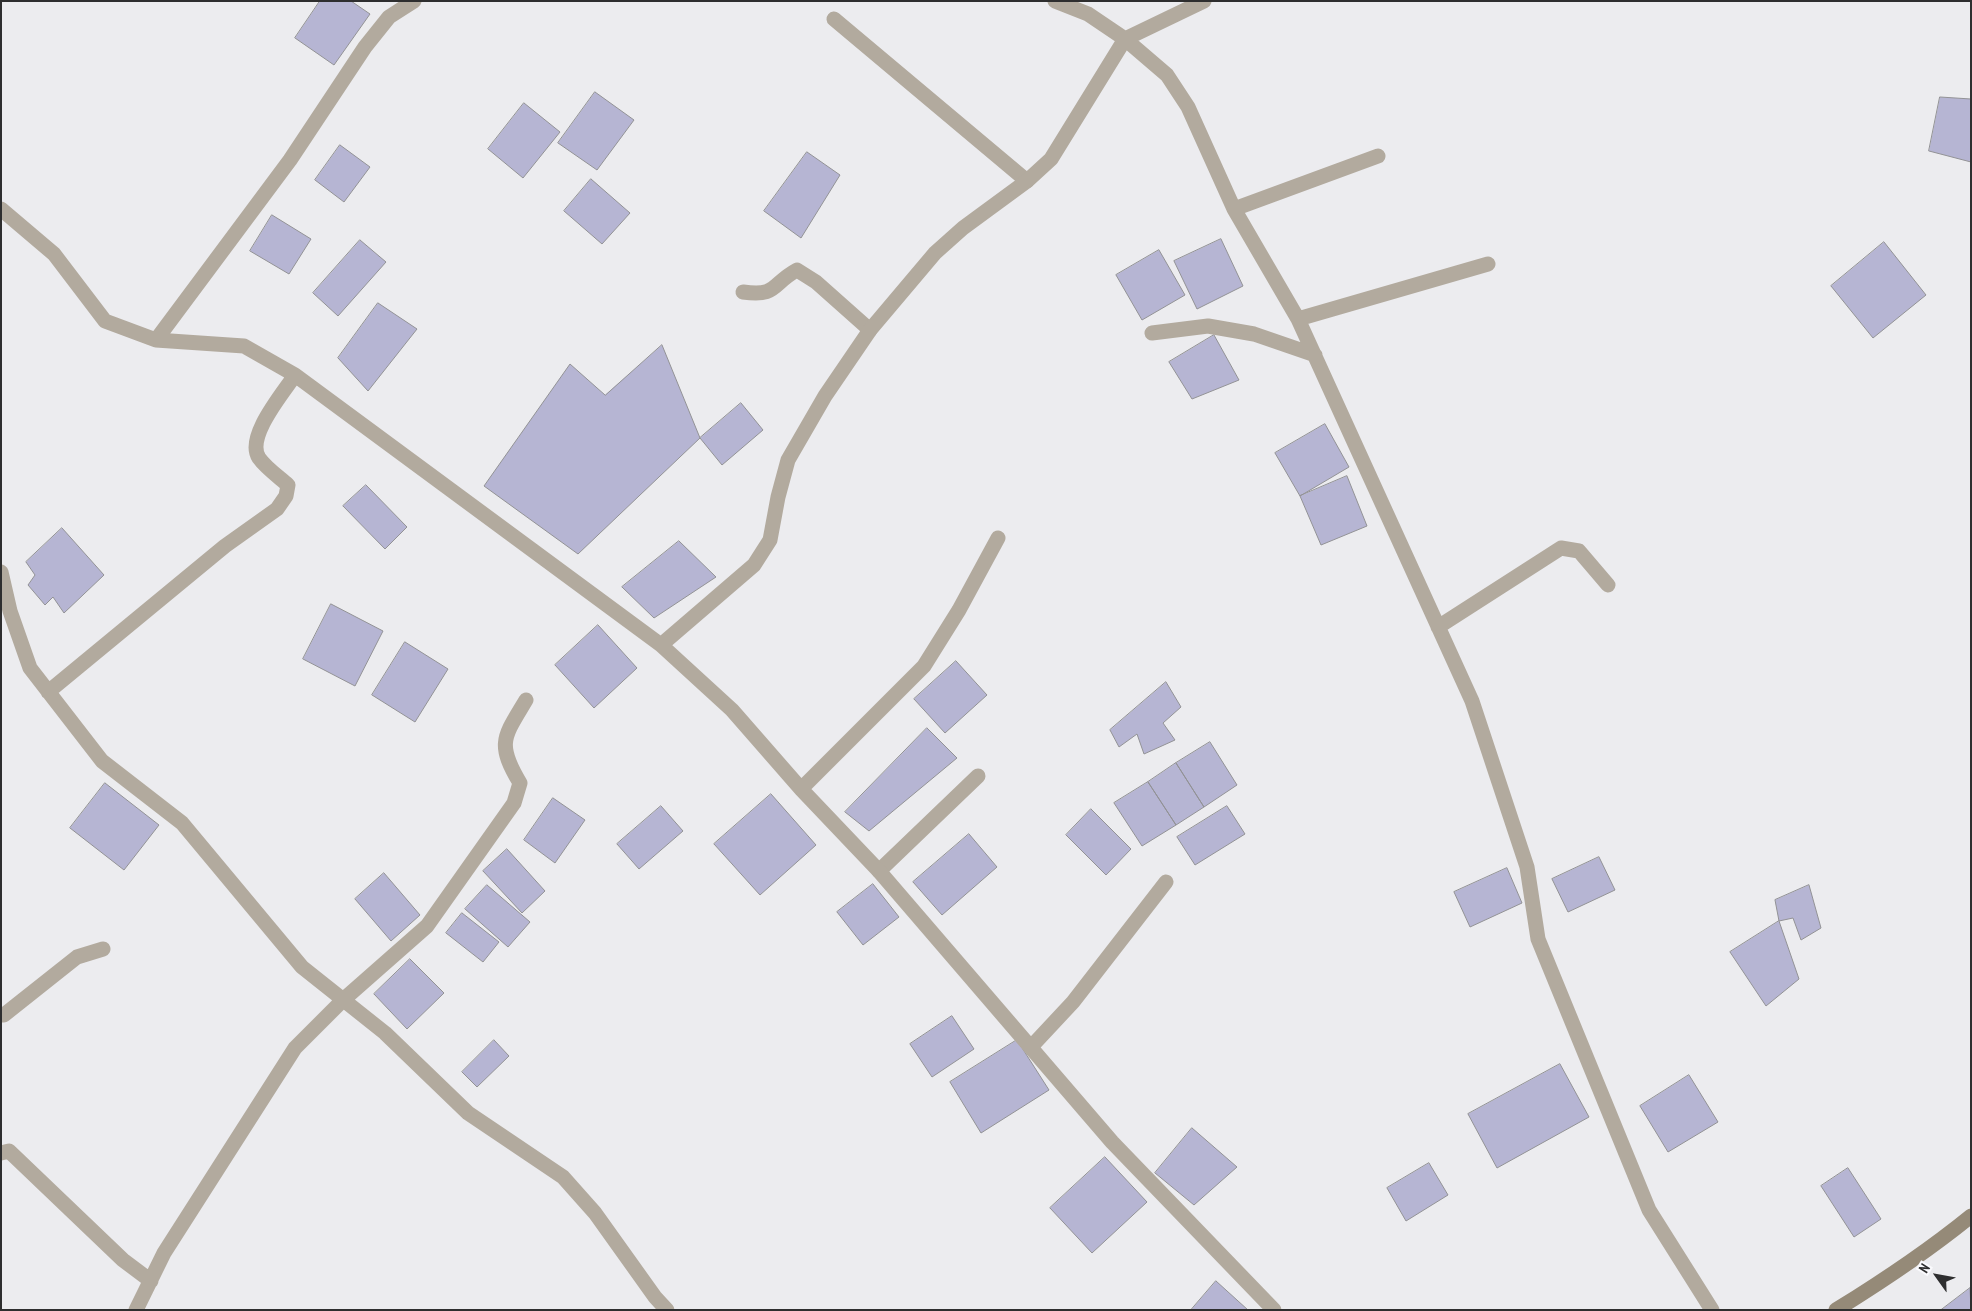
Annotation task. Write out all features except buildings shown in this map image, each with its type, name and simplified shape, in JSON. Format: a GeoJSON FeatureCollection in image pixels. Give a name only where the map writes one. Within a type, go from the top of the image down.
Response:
{"type":"FeatureCollection","features":[{"type":"Feature","properties":{"kind":"main road"},"geometry":{"type":"LineString","coordinates":[[1836,1310],[1895,1273],[1971,1216]]}},
{"type":"Feature","properties":{"kind":"street"},"geometry":{"type":"LineString","coordinates":[[156,340],[290,160],[365,47],[389,17],[414,1]]}},
{"type":"Feature","properties":{"kind":"street"},"geometry":{"type":"LineString","coordinates":[[1055,1],[1088,14],[1125,39],[1167,75],[1188,107],[1234,209],[1298,319],[1472,701],[1527,866],[1538,938],[1650,1210],[1712,1310]]}},
{"type":"Feature","properties":{"kind":"street"},"geometry":{"type":"LineString","coordinates":[[661,644],[754,565],[770,540],[788,460],[825,396],[870,330],[936,253],[963,228],[1027,181],[1051,159],[1125,39],[1204,1]]}},
{"type":"Feature","properties":{"kind":"street"},"geometry":{"type":"LineString","coordinates":[[834,19],[1027,181]]}},
{"type":"Feature","properties":{"kind":"street"},"geometry":{"type":"LineString","coordinates":[[1234,209],[1378,156]]}},
{"type":"Feature","properties":{"kind":"street"},"geometry":{"type":"LineString","coordinates":[[1,209],[54,254],[105,321],[156,340],[244,346],[295,375],[661,644],[732,710],[801,789],[879,871],[1112,1142],[1274,1310]]}},
{"type":"Feature","properties":{"kind":"street"},"geometry":{"type":"LineString","coordinates":[[1298,319],[1488,264]]}},
{"type":"Feature","properties":{"kind":"street"},"geometry":{"type":"LineString","coordinates":[[743,292],[758,294],[772,291],[784,278],[797,270],[816,282],[870,330]]}},
{"type":"Feature","properties":{"kind":"street"},"geometry":{"type":"LineString","coordinates":[[1152,333],[1208,326],[1254,334],[1315,355]]}},
{"type":"Feature","properties":{"kind":"street"},"geometry":{"type":"LineString","coordinates":[[48,692],[225,546],[277,509],[286,496],[288,485],[258,457],[255,445],[261,427],[295,375]]}},
{"type":"Feature","properties":{"kind":"street"},"geometry":{"type":"LineString","coordinates":[[801,789],[924,666],[959,610],[998,538]]}},
{"type":"Feature","properties":{"kind":"street"},"geometry":{"type":"LineString","coordinates":[[1438,627],[1561,548],[1579,551],[1608,585]]}},
{"type":"Feature","properties":{"kind":"street"},"geometry":{"type":"LineString","coordinates":[[1,572],[10,612],[30,668],[102,761],[182,823],[302,966],[385,1033],[468,1113],[563,1177],[595,1213],[655,1297],[667,1310]]}},
{"type":"Feature","properties":{"kind":"street"},"geometry":{"type":"LineString","coordinates":[[136,1310],[164,1253],[295,1048],[343,1000],[427,926],[514,803],[520,783],[511,768],[504,750],[508,731],[526,700]]}},
{"type":"Feature","properties":{"kind":"street"},"geometry":{"type":"LineString","coordinates":[[879,871],[978,776]]}},
{"type":"Feature","properties":{"kind":"street"},"geometry":{"type":"LineString","coordinates":[[1031,1048],[1073,1002],[1166,882]]}},
{"type":"Feature","properties":{"kind":"street"},"geometry":{"type":"LineString","coordinates":[[1,1015],[4,1015],[77,957],[103,949]]}},
{"type":"Feature","properties":{"kind":"street"},"geometry":{"type":"LineString","coordinates":[[1,1153],[9,1151],[123,1260],[151,1281]]}}]}
